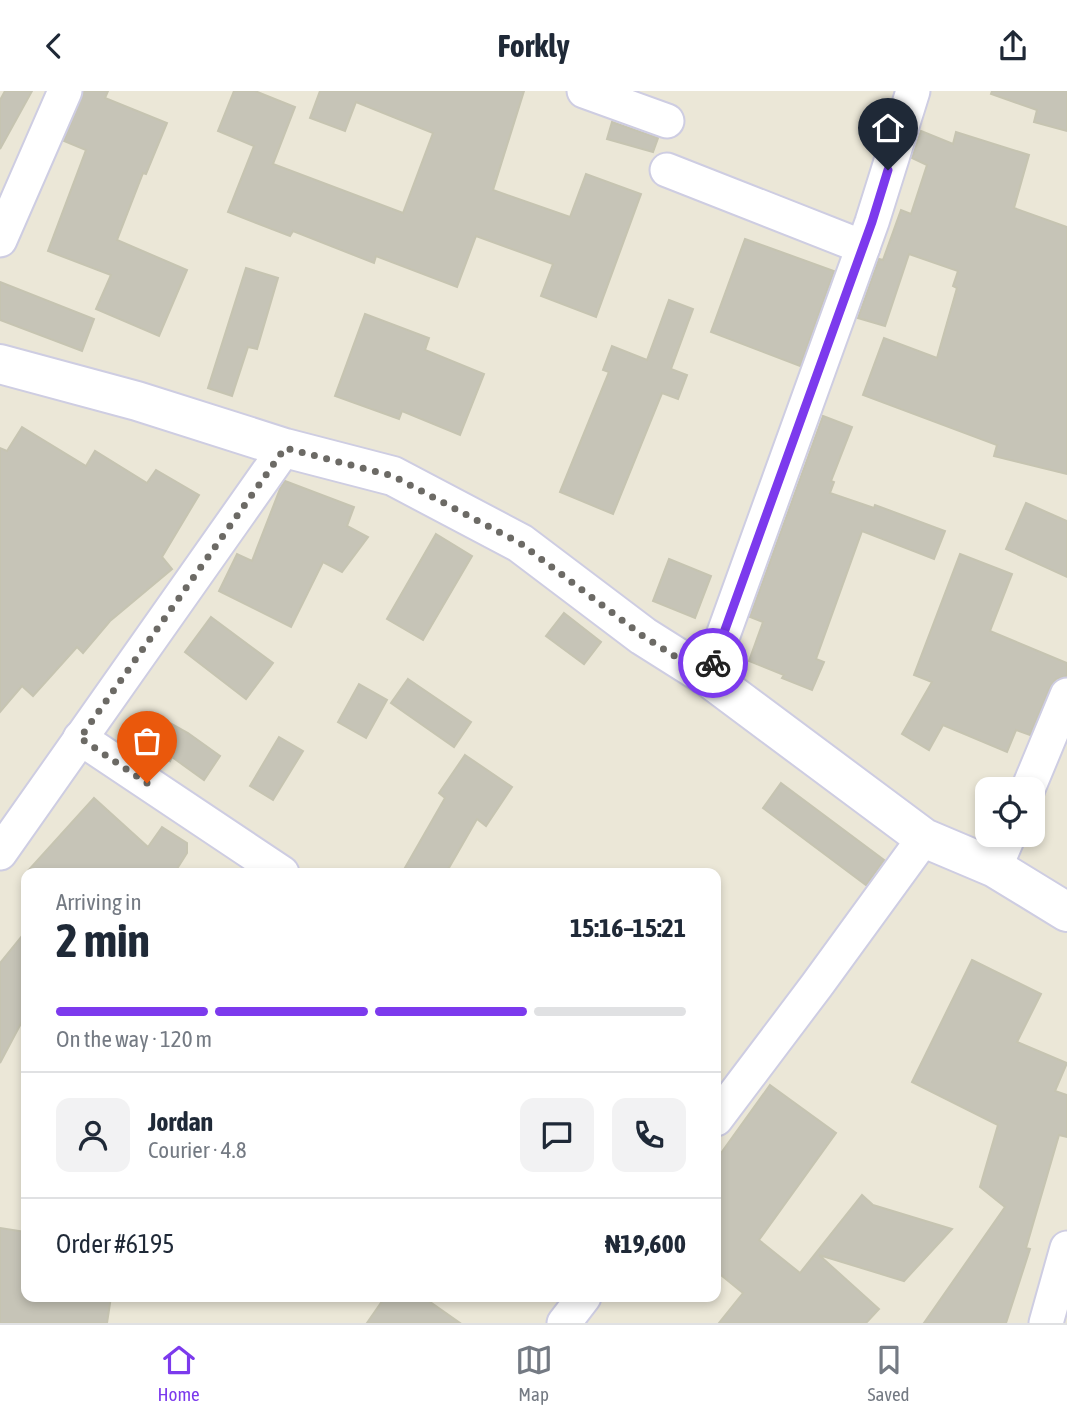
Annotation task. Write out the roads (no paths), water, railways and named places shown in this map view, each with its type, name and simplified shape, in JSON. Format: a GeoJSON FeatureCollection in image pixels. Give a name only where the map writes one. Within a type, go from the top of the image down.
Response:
{"type":"FeatureCollection","features":[{"type":"Feature","properties":{"kind":"main road"},"geometry":{"type":"LineString","coordinates":[[3,370],[137,401],[285,448],[393,476],[520,543],[643,636],[708,677],[924,838],[1002,851],[1067,912]]}},
{"type":"Feature","properties":{"kind":"street"},"geometry":{"type":"LineString","coordinates":[[0,240],[65,91]]}},
{"type":"Feature","properties":{"kind":"street"},"geometry":{"type":"LineString","coordinates":[[584,91],[667,121]]}},
{"type":"Feature","properties":{"kind":"street"},"geometry":{"type":"LineString","coordinates":[[708,677],[863,247],[913,91]]}},
{"type":"Feature","properties":{"kind":"street"},"geometry":{"type":"LineString","coordinates":[[667,170],[863,247]]}},
{"type":"Feature","properties":{"kind":"street"},"geometry":{"type":"LineString","coordinates":[[0,853],[285,448]]}},
{"type":"Feature","properties":{"kind":"street"},"geometry":{"type":"LineString","coordinates":[[1033,777],[1067,695]]}},
{"type":"Feature","properties":{"kind":"street"},"geometry":{"type":"LineString","coordinates":[[80,738],[275,868]]}},
{"type":"Feature","properties":{"kind":"street"},"geometry":{"type":"LineString","coordinates":[[721,1112],[924,838]]}},
{"type":"Feature","properties":{"kind":"street"},"geometry":{"type":"LineString","coordinates":[[1046,1323],[1067,1248]]}},
{"type":"Feature","properties":{"kind":"street"},"geometry":{"type":"LineString","coordinates":[[564,1323],[579,1302]]}}]}
